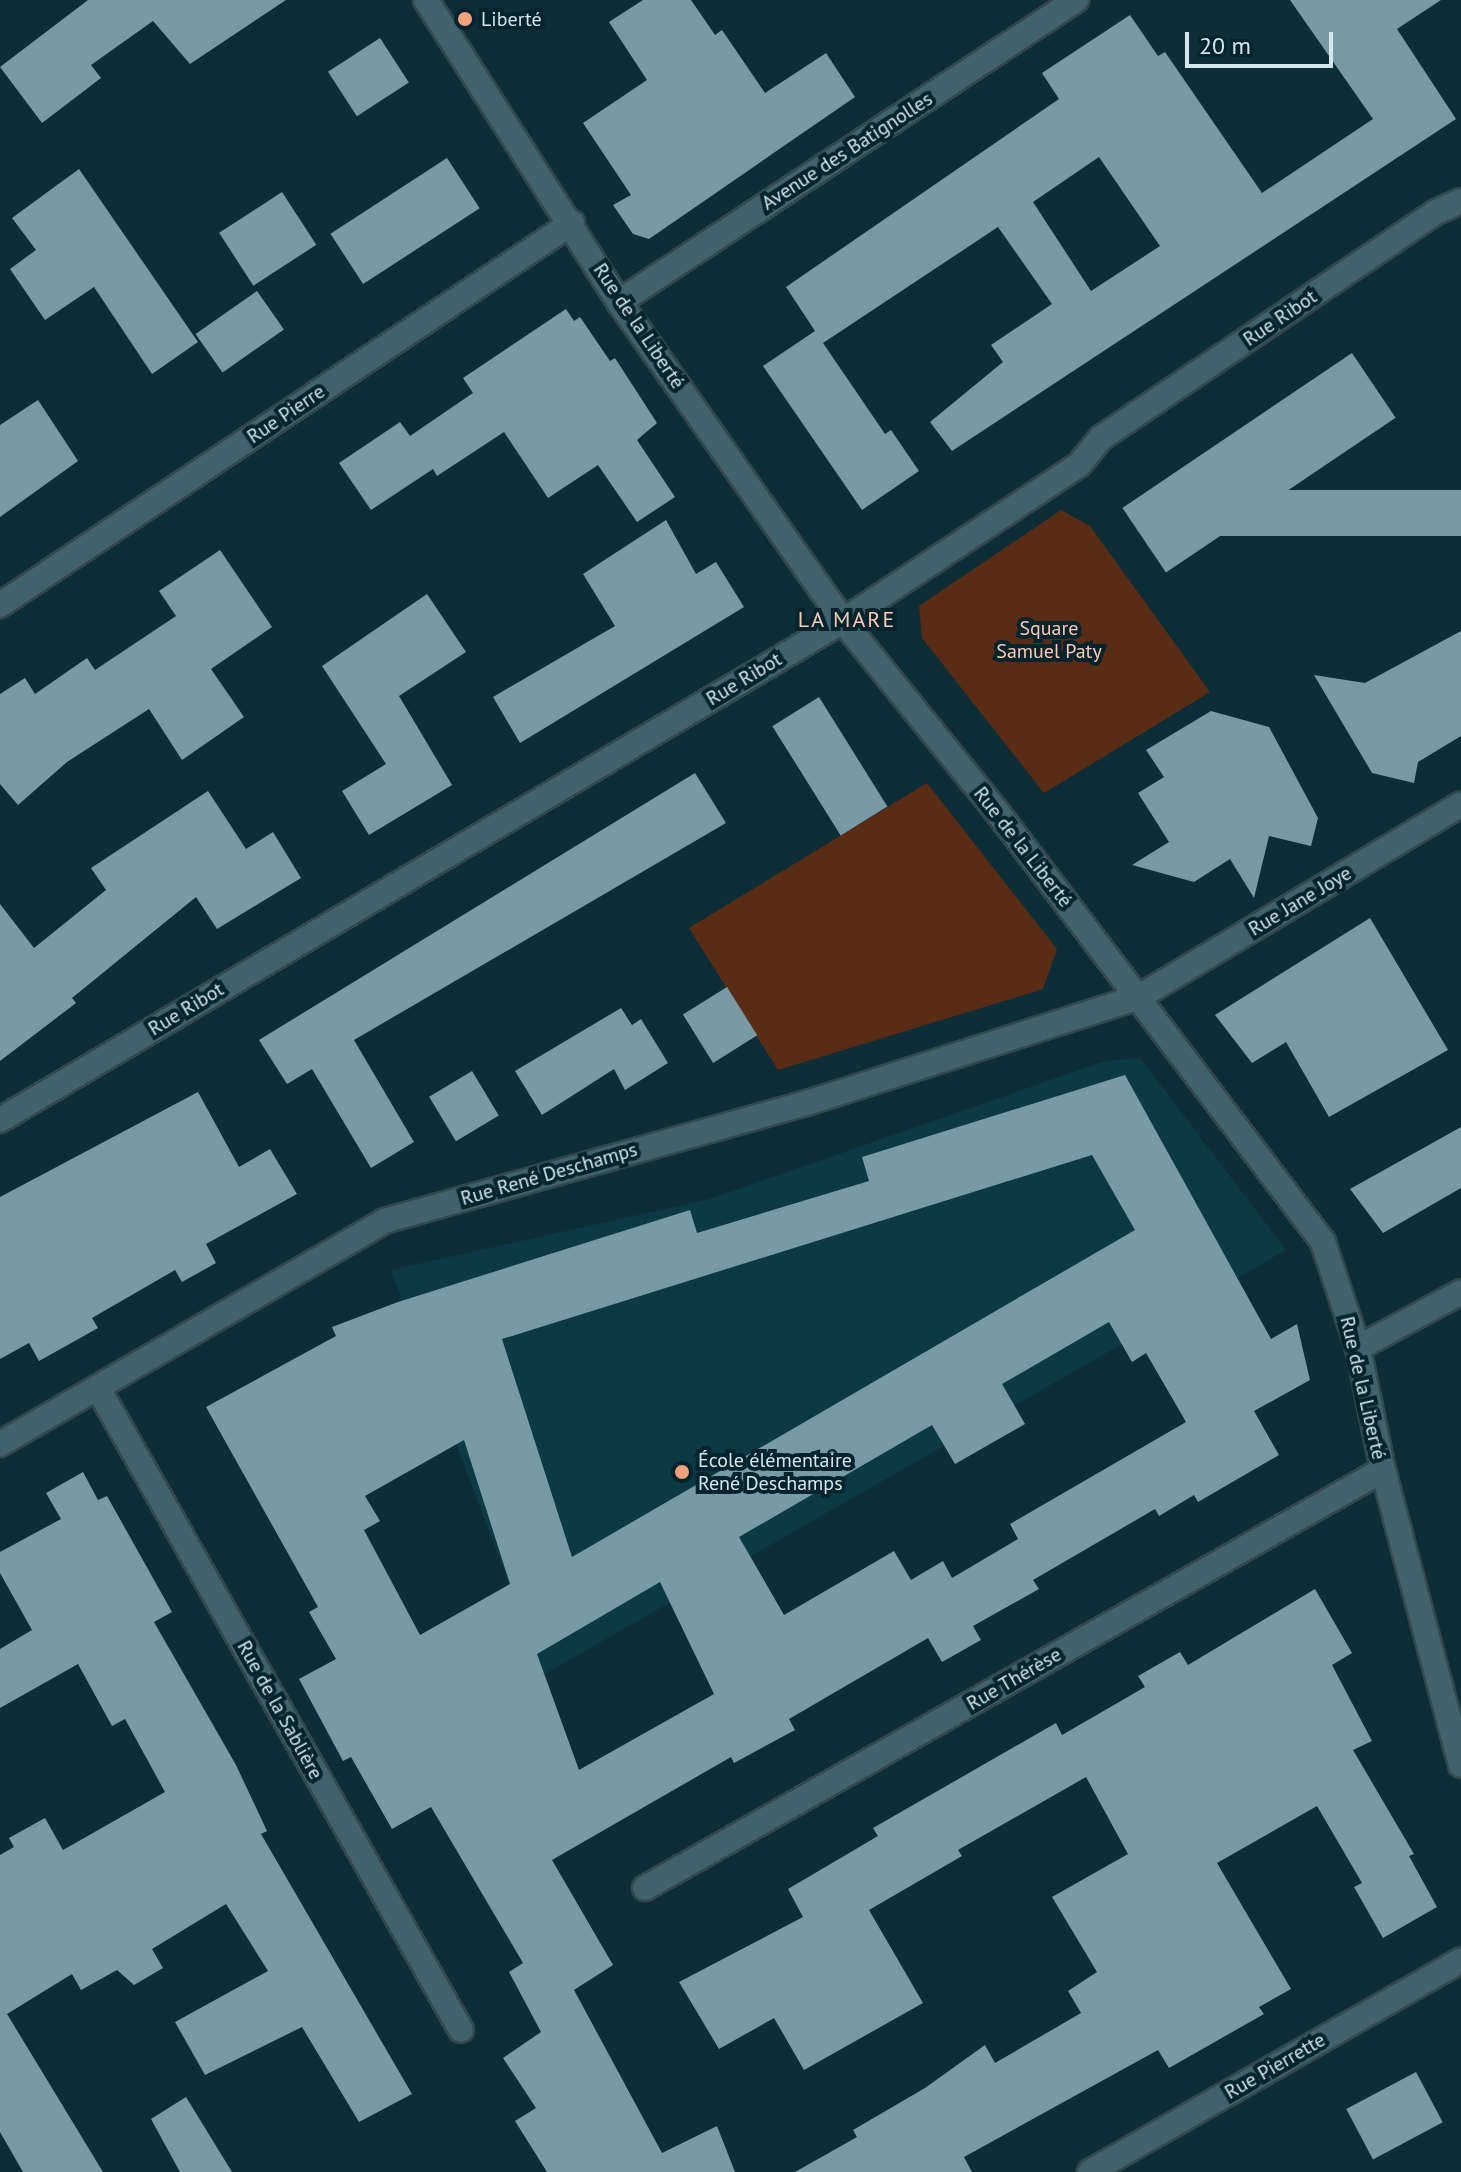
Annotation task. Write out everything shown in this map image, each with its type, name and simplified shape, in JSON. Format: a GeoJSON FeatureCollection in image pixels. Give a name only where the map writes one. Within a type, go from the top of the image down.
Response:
{"type":"FeatureCollection","features":[{"type":"Feature","properties":{"kind":"street","name":"Rue de la Liberté"},"geometry":{"type":"LineString","coordinates":[[426,0],[572,223],[619,302],[843,621],[1139,997],[1323,1242],[1358,1348],[1383,1470],[1456,1734],[1461,1765]]}},
{"type":"Feature","properties":{"kind":"street","name":"Avenue des Batignolles"},"geometry":{"type":"LineString","coordinates":[[619,302],[1076,0]]}},
{"type":"Feature","properties":{"kind":"street","name":"Rue Ribot"},"geometry":{"type":"LineString","coordinates":[[0,1120],[843,621],[1079,465],[1101,438],[1436,212],[1461,201]]}},
{"type":"Feature","properties":{"kind":"street","name":"Rue Pierre"},"geometry":{"type":"LineString","coordinates":[[0,605],[572,223]]}},
{"type":"Feature","properties":{"kind":"street","name":"Rue Jane Joye"},"geometry":{"type":"LineString","coordinates":[[1139,997],[1461,804]]}},
{"type":"Feature","properties":{"kind":"street","name":"Rue René Deschamps"},"geometry":{"type":"LineString","coordinates":[[0,1444],[99,1390],[384,1221],[807,1103],[1139,997]]}},
{"type":"Feature","properties":{"kind":"street"},"geometry":{"type":"LineString","coordinates":[[1358,1348],[1461,1292]]}},
{"type":"Feature","properties":{"kind":"street","name":"Rue de la Sablière"},"geometry":{"type":"LineString","coordinates":[[99,1390],[461,2030]]}},
{"type":"Feature","properties":{"kind":"street","name":"Rue Thérèse"},"geometry":{"type":"LineString","coordinates":[[645,1888],[1383,1470]]}},
{"type":"Feature","properties":{"kind":"street","name":"Rue Pierrette"},"geometry":{"type":"LineString","coordinates":[[1090,2172],[1461,1960]]}},
{"type":"Feature","properties":{"kind":"shaded area","name":"École élémentaire René Deschamps"},"geometry":{"type":"Polygon","coordinates":[[[1140,1058],[1286,1250],[543,1675],[391,1270],[710,1199],[1105,1061],[1140,1058]]]}},
{"type":"Feature","properties":{"kind":"green space","name":"Square Samuel Paty"},"geometry":{"type":"Polygon","coordinates":[[[1061,510],[1090,526],[1210,692],[1044,793],[922,638],[919,606],[1061,510]]]}},
{"type":"Feature","properties":{"kind":"green space"},"geometry":{"type":"Polygon","coordinates":[[[927,783],[1057,949],[1043,989],[778,1070],[689,928],[927,783]]]}},
{"type":"Feature","properties":{"kind":"building"},"geometry":{"type":"Polygon","coordinates":[[[88,0],[286,0],[190,64],[153,21],[91,65],[101,78],[42,123],[0,67],[88,0]]]}},
{"type":"Feature","properties":{"kind":"building"},"geometry":{"type":"Polygon","coordinates":[[[643,0],[691,0],[715,35],[722,30],[765,93],[826,53],[855,97],[649,239],[633,234],[613,205],[631,195],[583,123],[647,80],[609,22],[643,0]]]}},
{"type":"Feature","properties":{"kind":"building"},"geometry":{"type":"Polygon","coordinates":[[[1290,0],[1441,0],[1397,29],[1456,119],[952,451],[930,422],[1003,362],[991,345],[1052,304],[998,227],[823,343],[885,434],[891,430],[919,471],[862,510],[763,366],[815,331],[786,287],[1059,99],[1042,73],[1130,15],[1158,56],[1165,52],[1262,193],[1373,119],[1290,0]],[[1099,157],[1033,202],[1091,291],[1160,246],[1099,157]]]}},
{"type":"Feature","properties":{"kind":"building"},"geometry":{"type":"Polygon","coordinates":[[[380,38],[409,82],[357,116],[328,72],[380,38]]]}},
{"type":"Feature","properties":{"kind":"building"},"geometry":{"type":"Polygon","coordinates":[[[447,158],[480,208],[363,284],[330,234],[447,158]]]}},
{"type":"Feature","properties":{"kind":"building"},"geometry":{"type":"Polygon","coordinates":[[[79,169],[198,342],[152,374],[94,287],[45,320],[10,269],[36,250],[12,218],[79,169]]]}},
{"type":"Feature","properties":{"kind":"building"},"geometry":{"type":"Polygon","coordinates":[[[282,192],[316,245],[253,286],[219,233],[282,192]]]}},
{"type":"Feature","properties":{"kind":"building"},"geometry":{"type":"Polygon","coordinates":[[[257,291],[284,330],[223,373],[196,334],[257,291]]]}},
{"type":"Feature","properties":{"kind":"building"},"geometry":{"type":"Polygon","coordinates":[[[566,309],[574,321],[580,317],[610,361],[615,358],[657,423],[637,440],[675,497],[637,522],[598,465],[548,498],[504,432],[437,476],[433,469],[371,510],[339,463],[400,422],[410,436],[473,393],[463,378],[566,309]]]}},
{"type":"Feature","properties":{"kind":"building"},"geometry":{"type":"Polygon","coordinates":[[[1352,353],[1396,418],[1166,573],[1122,508],[1352,353]]]}},
{"type":"Feature","properties":{"kind":"building"},"geometry":{"type":"Polygon","coordinates":[[[38,400],[78,461],[0,517],[0,425],[38,400]]]}},
{"type":"Feature","properties":{"kind":"building"},"geometry":{"type":"Polygon","coordinates":[[[1157,490],[1461,490],[1461,536],[1157,536],[1157,490]]]}},
{"type":"Feature","properties":{"kind":"building"},"geometry":{"type":"Polygon","coordinates":[[[666,520],[696,574],[716,562],[744,607],[520,743],[493,697],[615,626],[583,574],[666,520]]]}},
{"type":"Feature","properties":{"kind":"building"},"geometry":{"type":"Polygon","coordinates":[[[220,550],[272,627],[211,669],[244,717],[182,760],[149,709],[67,762],[18,805],[0,784],[0,694],[25,678],[35,694],[87,658],[95,670],[176,616],[159,591],[220,550]]]}},
{"type":"Feature","properties":{"kind":"building"},"geometry":{"type":"Polygon","coordinates":[[[427,594],[466,652],[399,696],[452,785],[369,835],[342,791],[386,764],[322,666],[427,594]]]}},
{"type":"Feature","properties":{"kind":"building"},"geometry":{"type":"Polygon","coordinates":[[[1461,631],[1461,736],[1418,762],[1414,783],[1372,773],[1314,675],[1365,683],[1461,631]]]}},
{"type":"Feature","properties":{"kind":"building"},"geometry":{"type":"Polygon","coordinates":[[[819,697],[887,806],[841,836],[772,726],[819,697]]]}},
{"type":"Feature","properties":{"kind":"building"},"geometry":{"type":"Polygon","coordinates":[[[1211,711],[1269,727],[1318,818],[1311,846],[1269,836],[1254,898],[1230,859],[1194,882],[1132,865],[1169,842],[1138,793],[1164,777],[1146,750],[1211,711]]]}},
{"type":"Feature","properties":{"kind":"building"},"geometry":{"type":"Polygon","coordinates":[[[695,773],[726,823],[354,1040],[414,1142],[371,1168],[312,1069],[287,1084],[259,1040],[695,773]]]}},
{"type":"Feature","properties":{"kind":"building"},"geometry":{"type":"Polygon","coordinates":[[[208,791],[246,849],[273,832],[301,878],[217,929],[196,897],[72,998],[76,1003],[0,1061],[0,904],[34,948],[106,890],[91,868],[208,791]]]}},
{"type":"Feature","properties":{"kind":"building"},"geometry":{"type":"Polygon","coordinates":[[[1370,918],[1448,1050],[1329,1117],[1286,1042],[1252,1063],[1215,1015],[1370,918]]]}},
{"type":"Feature","properties":{"kind":"building"},"geometry":{"type":"Polygon","coordinates":[[[727,987],[757,1035],[713,1063],[683,1015],[727,987]]]}},
{"type":"Feature","properties":{"kind":"building"},"geometry":{"type":"Polygon","coordinates":[[[621,1008],[632,1025],[641,1019],[668,1063],[625,1090],[614,1069],[542,1115],[515,1071],[621,1008]]]}},
{"type":"Feature","properties":{"kind":"building"},"geometry":{"type":"Polygon","coordinates":[[[472,1071],[499,1116],[456,1141],[429,1097],[472,1071]]]}},
{"type":"Feature","properties":{"kind":"building"},"geometry":{"type":"Polygon","coordinates":[[[1125,1075],[1271,1339],[1297,1324],[1310,1380],[1254,1411],[1279,1455],[1198,1502],[1194,1495],[1159,1516],[1155,1509],[1033,1580],[1039,1589],[973,1626],[981,1640],[942,1662],[928,1638],[789,1719],[795,1730],[734,1763],[731,1757],[552,1860],[613,1965],[574,1990],[662,2153],[717,2126],[735,2172],[547,2172],[515,2121],[536,2108],[503,2058],[541,2032],[509,1972],[523,1963],[431,1807],[392,1829],[351,1757],[343,1761],[299,1679],[336,1659],[309,1612],[318,1607],[206,1407],[336,1336],[332,1327],[398,1302],[690,1210],[697,1233],[869,1181],[862,1157],[1125,1075]],[[1092,1155],[502,1339],[572,1557],[1135,1230],[1092,1155]],[[1109,1322],[1002,1384],[1025,1424],[955,1464],[932,1425],[739,1537],[784,1615],[894,1551],[911,1580],[943,1561],[952,1578],[1018,1539],[1010,1524],[1186,1422],[1146,1353],[1132,1362],[1109,1322]],[[464,1440],[365,1496],[380,1521],[364,1530],[420,1635],[510,1584],[464,1440]],[[660,1582],[537,1654],[579,1770],[714,1694],[660,1582]]]}},
{"type":"Feature","properties":{"kind":"building"},"geometry":{"type":"Polygon","coordinates":[[[198,1092],[239,1167],[270,1149],[297,1194],[206,1244],[216,1263],[182,1282],[175,1270],[92,1318],[98,1328],[39,1361],[29,1343],[0,1359],[0,1197],[198,1092]]]}},
{"type":"Feature","properties":{"kind":"building"},"geometry":{"type":"Polygon","coordinates":[[[1461,1127],[1461,1188],[1383,1233],[1350,1189],[1461,1127]]]}},
{"type":"Feature","properties":{"kind":"building"},"geometry":{"type":"Polygon","coordinates":[[[83,1472],[98,1500],[107,1496],[172,1612],[154,1622],[236,1765],[267,1831],[261,1834],[412,2094],[359,2122],[302,2027],[205,2075],[175,2022],[268,1971],[226,1904],[152,1949],[163,1968],[134,1985],[117,1970],[81,1990],[72,1974],[7,2014],[103,2172],[23,2172],[0,2132],[0,1855],[14,1847],[9,1838],[45,1818],[63,1850],[165,1792],[125,1719],[112,1726],[78,1664],[0,1708],[0,1649],[32,1630],[0,1573],[0,1552],[61,1519],[46,1493],[83,1472]]]}},
{"type":"Feature","properties":{"kind":"building"},"geometry":{"type":"Polygon","coordinates":[[[1315,1589],[1352,1653],[1332,1665],[1372,1741],[1353,1750],[1414,1854],[1409,1856],[1437,1907],[1383,1938],[1354,1887],[1362,1883],[1317,1806],[1217,1863],[1291,1989],[1259,2007],[1264,2014],[1169,2068],[1158,2050],[964,2157],[972,2172],[795,2172],[857,2137],[853,2130],[925,2088],[985,2045],[995,2063],[1081,2013],[1068,1991],[1097,1972],[1052,1897],[1128,1854],[1086,1777],[958,1850],[962,1856],[869,1910],[923,2003],[804,2070],[774,2018],[719,2049],[679,1982],[803,1917],[788,1889],[878,1836],[873,1828],[1056,1723],[1062,1735],[1145,1687],[1138,1676],[1180,1652],[1188,1665],[1315,1589]]]}},
{"type":"Feature","properties":{"kind":"building"},"geometry":{"type":"Polygon","coordinates":[[[1416,2072],[1443,2122],[1373,2159],[1346,2109],[1416,2072]]]}},
{"type":"Feature","properties":{"kind":"building"},"geometry":{"type":"Polygon","coordinates":[[[186,2097],[232,2172],[180,2172],[151,2119],[186,2097]]]}},
{"type":"Feature","properties":{"kind":"place","name":"Liberté"},"geometry":{"type":"Point","coordinates":[465,19]}},
{"type":"Feature","properties":{"kind":"place","name":"École élémentaire René Deschamps"},"geometry":{"type":"Point","coordinates":[682,1472]}},
{"type":"Feature","properties":{"kind":"district","name":"LA MARE"},"geometry":{"type":"Point","coordinates":[847,620]}}]}
